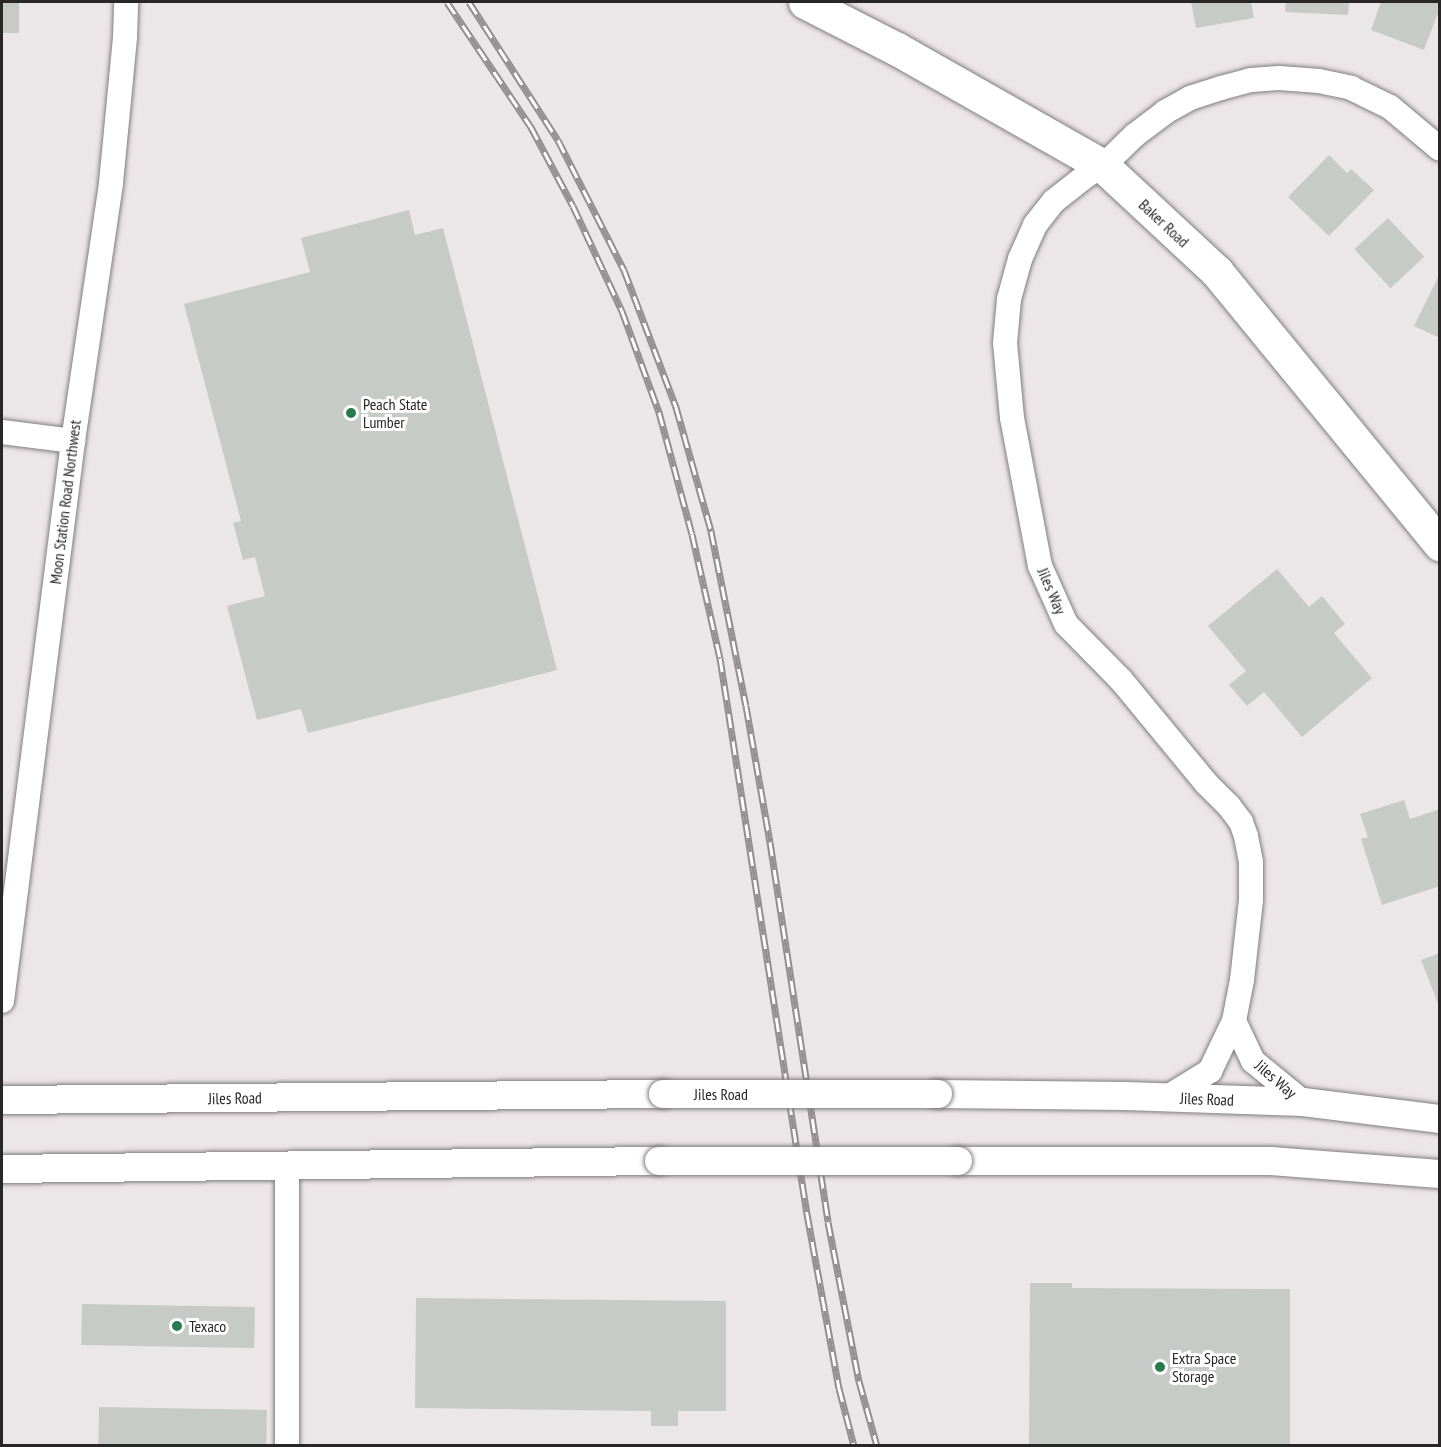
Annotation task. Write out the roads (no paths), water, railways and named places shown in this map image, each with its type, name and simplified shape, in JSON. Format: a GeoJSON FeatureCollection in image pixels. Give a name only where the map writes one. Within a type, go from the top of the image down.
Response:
{"type":"FeatureCollection","features":[{"type":"Feature","properties":{"kind":"main road","name":"Baker Road"},"geometry":{"type":"LineString","coordinates":[[805,2],[897,49],[1103,166],[1217,272],[1440,544]]}},
{"type":"Feature","properties":{"kind":"street","name":"Moon Station Road Northwest"},"geometry":{"type":"LineString","coordinates":[[2,1001],[73,441],[111,183],[125,37],[126,2]]}},
{"type":"Feature","properties":{"kind":"street","name":"Jiles Way"},"geometry":{"type":"LineString","coordinates":[[1167,1098],[1210,1071],[1234,1021],[1242,980],[1251,900],[1251,862],[1241,822],[1121,680],[1066,624],[1040,566],[1012,418],[1005,343],[1009,299],[1020,259],[1035,225],[1054,201],[1087,175],[1103,166],[1135,135],[1190,98],[1251,80],[1279,78],[1318,81],[1351,88],[1390,107],[1440,149]]}},
{"type":"Feature","properties":{"kind":"street"},"geometry":{"type":"LineString","coordinates":[[2,432],[73,441]]}},
{"type":"Feature","properties":{"kind":"street","name":"Jiles Way"},"geometry":{"type":"LineString","coordinates":[[1234,1021],[1253,1061],[1303,1102]]}},
{"type":"Feature","properties":{"kind":"street","name":"Jiles Road"},"geometry":{"type":"LineString","coordinates":[[2,1100],[938,1094],[1303,1102],[1440,1119]]}},
{"type":"Feature","properties":{"kind":"street"},"geometry":{"type":"LineString","coordinates":[[2,1169],[658,1161],[1271,1161],[1440,1174]]}},
{"type":"Feature","properties":{"kind":"street"},"geometry":{"type":"LineString","coordinates":[[287,1165],[287,1446]]}},
{"type":"Feature","properties":{"kind":"railway"},"geometry":{"type":"LineString","coordinates":[[447,2],[531,127],[573,206],[622,311],[659,412],[692,534],[720,658],[807,1214],[839,1388],[854,1446]]}},
{"type":"Feature","properties":{"kind":"railway"},"geometry":{"type":"LineString","coordinates":[[469,2],[558,140],[624,270],[676,407],[711,531],[746,706],[770,842],[828,1222],[859,1381],[877,1446]]}},
{"type":"Feature","properties":{"kind":"place","name":"Peach State Lumber"},"geometry":{"type":"Point","coordinates":[351,413]}},
{"type":"Feature","properties":{"kind":"place","name":"Texaco"},"geometry":{"type":"Point","coordinates":[177,1326]}},
{"type":"Feature","properties":{"kind":"place","name":"Extra Space Storage"},"geometry":{"type":"Point","coordinates":[1160,1367]}}]}
